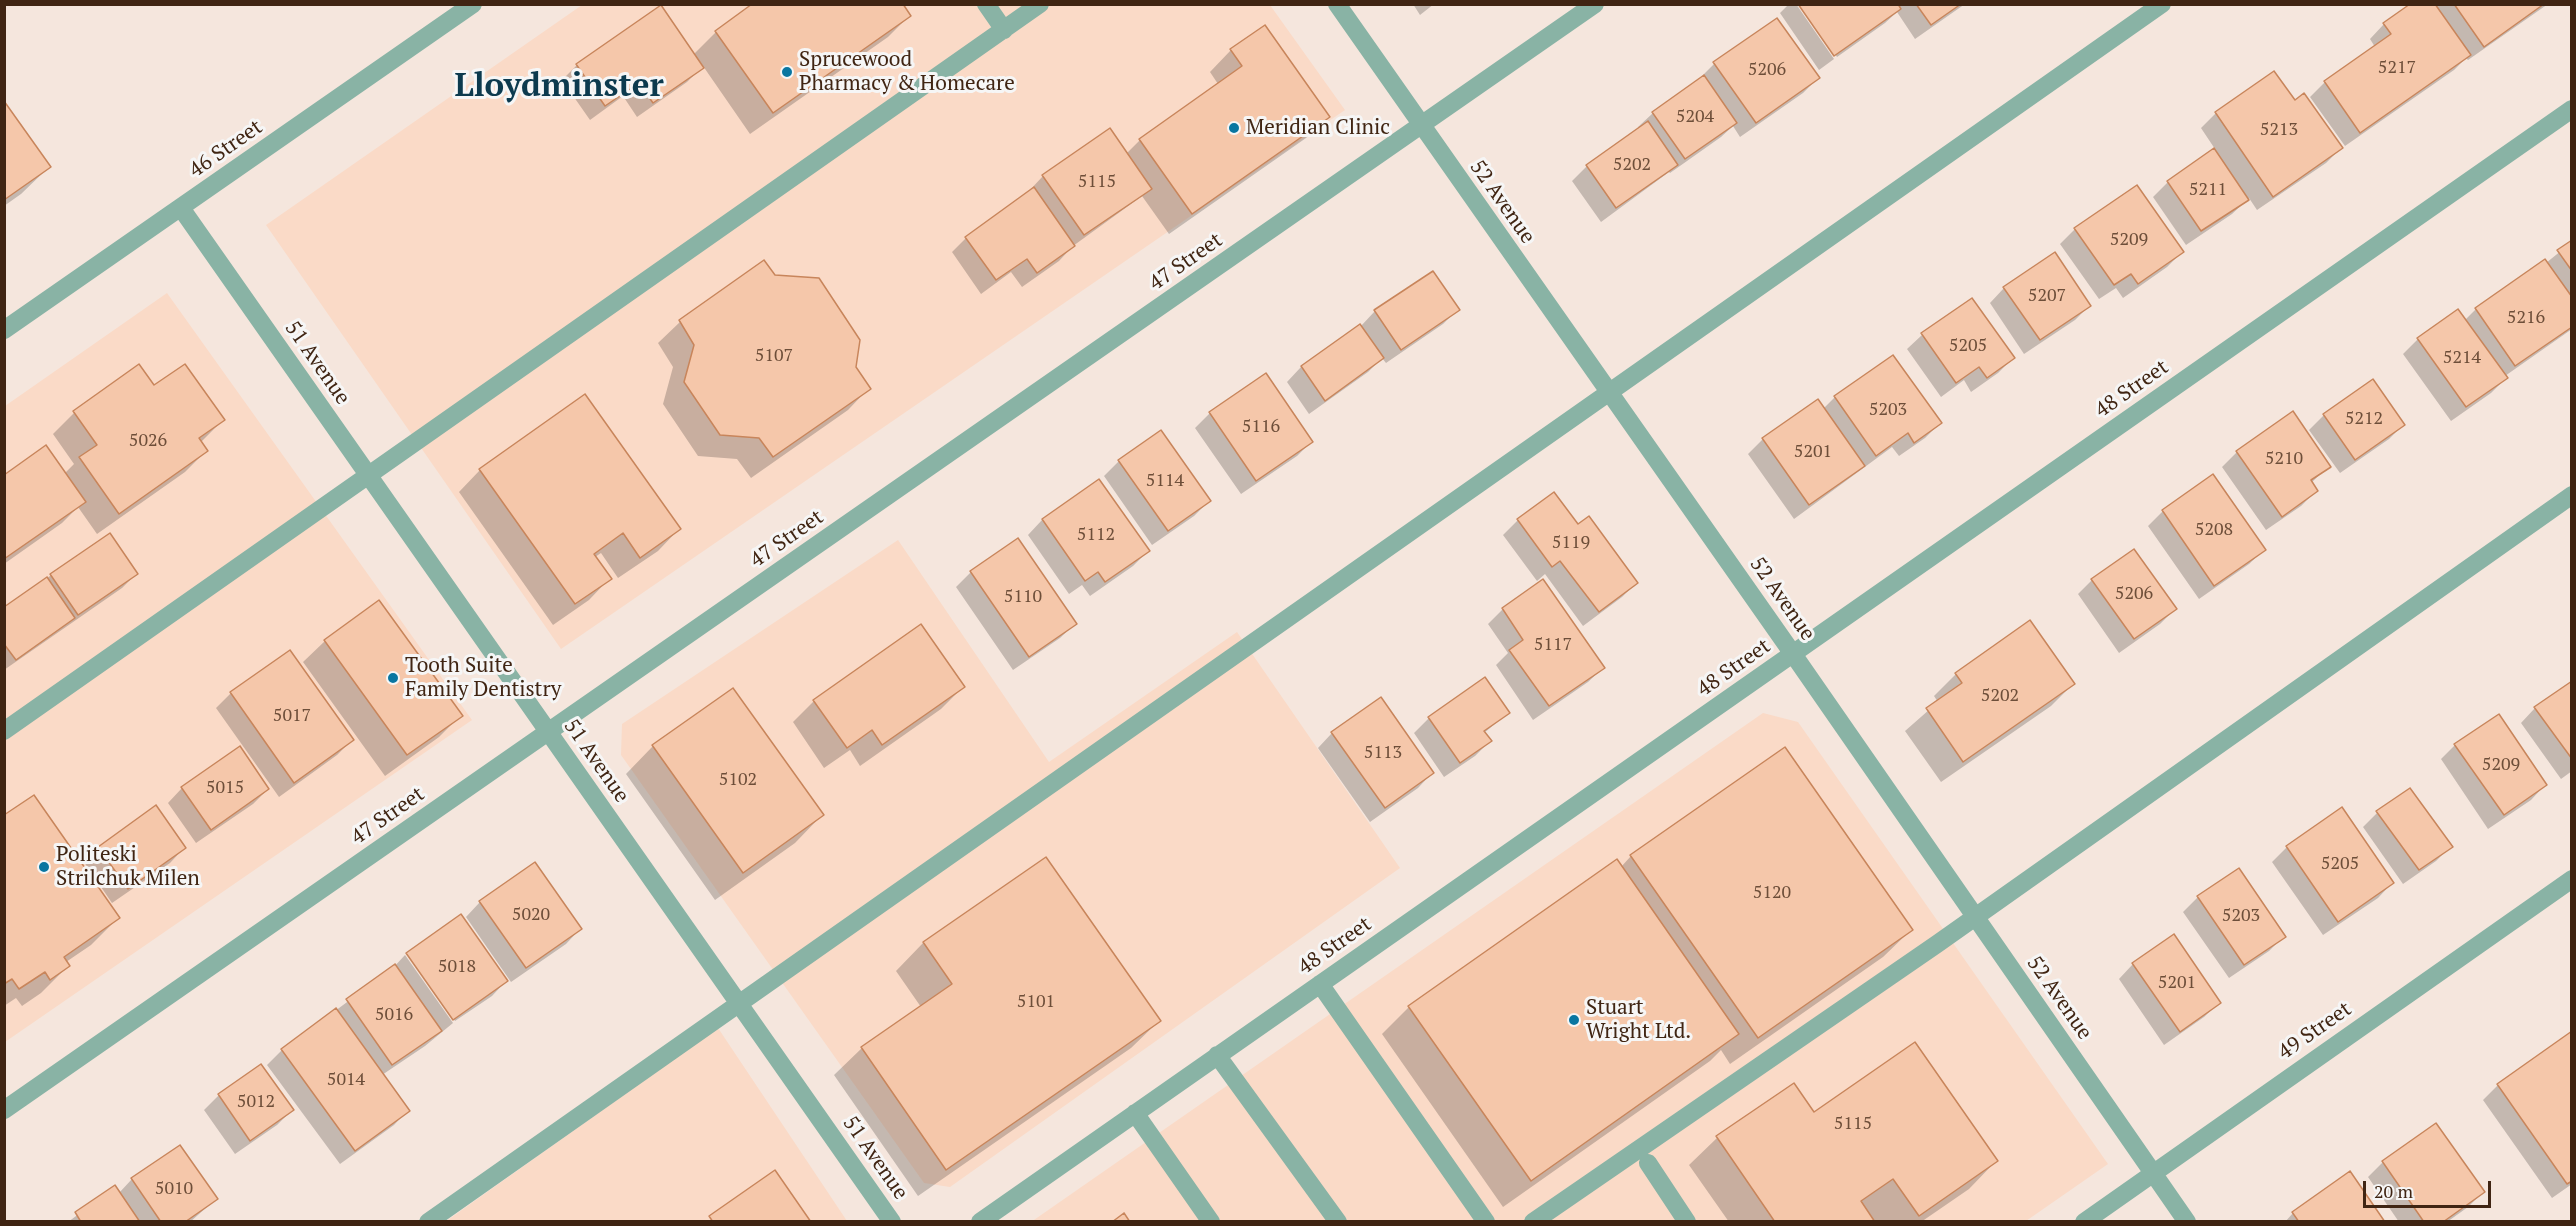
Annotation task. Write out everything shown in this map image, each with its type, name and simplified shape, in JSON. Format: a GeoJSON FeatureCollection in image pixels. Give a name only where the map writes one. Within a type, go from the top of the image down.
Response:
{"type":"FeatureCollection","features":[{"type":"Feature","properties":{"kind":"street","name":"46 Street"},"geometry":{"type":"LineString","coordinates":[[4,330],[472,4]]}},
{"type":"Feature","properties":{"kind":"street"},"geometry":{"type":"LineString","coordinates":[[986,4],[1004,30]]}},
{"type":"Feature","properties":{"kind":"street"},"geometry":{"type":"LineString","coordinates":[[4,731],[1040,4]]}},
{"type":"Feature","properties":{"kind":"street","name":"52 Avenue"},"geometry":{"type":"LineString","coordinates":[[1337,4],[2187,1221]]}},
{"type":"Feature","properties":{"kind":"street","name":"47 Street"},"geometry":{"type":"LineString","coordinates":[[4,1110],[1595,4]]}},
{"type":"Feature","properties":{"kind":"street"},"geometry":{"type":"LineString","coordinates":[[428,1221],[2162,4]]}},
{"type":"Feature","properties":{"kind":"street","name":"48 Street"},"geometry":{"type":"LineString","coordinates":[[980,1221],[2571,109]]}},
{"type":"Feature","properties":{"kind":"street","name":"51 Avenue"},"geometry":{"type":"LineString","coordinates":[[181,207],[892,1221]]}},
{"type":"Feature","properties":{"kind":"street"},"geometry":{"type":"LineString","coordinates":[[1533,1221],[1976,917],[2571,495]]}},
{"type":"Feature","properties":{"kind":"street","name":"49 Street"},"geometry":{"type":"LineString","coordinates":[[2084,1221],[2571,879]]}},
{"type":"Feature","properties":{"kind":"street"},"geometry":{"type":"LineString","coordinates":[[1320,984],[1486,1221]]}},
{"type":"Feature","properties":{"kind":"street"},"geometry":{"type":"LineString","coordinates":[[1217,1055],[1338,1221]]}},
{"type":"Feature","properties":{"kind":"street"},"geometry":{"type":"LineString","coordinates":[[1135,1113],[1211,1221]]}},
{"type":"Feature","properties":{"kind":"street"},"geometry":{"type":"LineString","coordinates":[[1648,1163],[1687,1221]]}},
{"type":"Feature","properties":{"kind":"shaded area"},"geometry":{"type":"Polygon","coordinates":[[[582,5],[1270,5],[1345,110],[561,649],[266,225],[582,5]]]}},
{"type":"Feature","properties":{"kind":"shaded area"},"geometry":{"type":"Polygon","coordinates":[[[167,293],[472,720],[5,1042],[5,406],[167,293]]]}},
{"type":"Feature","properties":{"kind":"shaded area"},"geometry":{"type":"Polygon","coordinates":[[[898,540],[1049,762],[1237,632],[1400,868],[950,1187],[924,1183],[621,755],[622,724],[898,540]]]}},
{"type":"Feature","properties":{"kind":"shaded area"},"geometry":{"type":"Polygon","coordinates":[[[1763,713],[1798,722],[2108,1164],[2026,1221],[1031,1222],[1763,713]]]}},
{"type":"Feature","properties":{"kind":"shaded area"},"geometry":{"type":"Polygon","coordinates":[[[718,1028],[847,1221],[445,1222],[718,1028]]]}},
{"type":"Feature","properties":{"kind":"building","name":"Sprucewood Pharmacy & Homecare"},"geometry":{"type":"Polygon","coordinates":[[[752,4],[903,4],[911,16],[773,113],[715,31],[752,4]]]}},
{"type":"Feature","properties":{"kind":"building"},"geometry":{"type":"Polygon","coordinates":[[[1798,4],[1898,4],[1901,9],[1834,56],[1798,4]]]}},
{"type":"Feature","properties":{"kind":"building"},"geometry":{"type":"Polygon","coordinates":[[[1916,4],[1961,4],[1931,25],[1916,4]]]}},
{"type":"Feature","properties":{"kind":"building"},"geometry":{"type":"Polygon","coordinates":[[[2410,4],[2435,4],[2471,55],[2360,133],[2324,81],[2391,34],[2383,23],[2410,4]]]}},
{"type":"Feature","properties":{"kind":"building"},"geometry":{"type":"Polygon","coordinates":[[[2454,4],[2544,4],[2484,47],[2454,4]]]}},
{"type":"Feature","properties":{"kind":"building"},"geometry":{"type":"Polygon","coordinates":[[[661,5],[704,68],[653,103],[639,83],[605,106],[576,64],[661,5]]]}},
{"type":"Feature","properties":{"kind":"building"},"geometry":{"type":"Polygon","coordinates":[[[1777,18],[1820,78],[1756,123],[1713,62],[1777,18]]]}},
{"type":"Feature","properties":{"kind":"building","name":"Meridian Clinic"},"geometry":{"type":"Polygon","coordinates":[[[1265,25],[1330,117],[1192,214],[1139,139],[1242,66],[1230,49],[1265,25]]]}},
{"type":"Feature","properties":{"kind":"building"},"geometry":{"type":"Polygon","coordinates":[[[2274,71],[2295,100],[2304,93],[2343,148],[2273,197],[2215,112],[2274,71]]]}},
{"type":"Feature","properties":{"kind":"building"},"geometry":{"type":"Polygon","coordinates":[[[1704,75],[1737,123],[1685,159],[1652,112],[1704,75]]]}},
{"type":"Feature","properties":{"kind":"building"},"geometry":{"type":"Polygon","coordinates":[[[4,101],[51,167],[4,200],[4,101]]]}},
{"type":"Feature","properties":{"kind":"building"},"geometry":{"type":"Polygon","coordinates":[[[1648,121],[1678,165],[1616,208],[1586,165],[1648,121]]]}},
{"type":"Feature","properties":{"kind":"building"},"geometry":{"type":"Polygon","coordinates":[[[1110,128],[1152,189],[1084,235],[1042,175],[1110,128]]]}},
{"type":"Feature","properties":{"kind":"building"},"geometry":{"type":"Polygon","coordinates":[[[2214,148],[2249,200],[2201,231],[2167,181],[2214,148]]]}},
{"type":"Feature","properties":{"kind":"building"},"geometry":{"type":"Polygon","coordinates":[[[2137,185],[2184,252],[2138,284],[2131,274],[2114,285],[2074,228],[2137,185]]]}},
{"type":"Feature","properties":{"kind":"building"},"geometry":{"type":"Polygon","coordinates":[[[1034,187],[1075,246],[1037,273],[1027,259],[996,280],[965,237],[1034,187]]]}},
{"type":"Feature","properties":{"kind":"building"},"geometry":{"type":"Polygon","coordinates":[[[2572,240],[2572,271],[2557,250],[2572,240]]]}},
{"type":"Feature","properties":{"kind":"building"},"geometry":{"type":"Polygon","coordinates":[[[2055,252],[2091,306],[2040,340],[2003,287],[2055,252]]]}},
{"type":"Feature","properties":{"kind":"building"},"geometry":{"type":"Polygon","coordinates":[[[2545,259],[2572,297],[2572,327],[2515,366],[2475,308],[2545,259]]]}},
{"type":"Feature","properties":{"kind":"building"},"geometry":{"type":"Polygon","coordinates":[[[764,260],[775,275],[819,278],[860,340],[856,367],[871,389],[773,457],[759,438],[720,435],[684,382],[694,345],[679,320],[764,260]]]}},
{"type":"Feature","properties":{"kind":"building"},"geometry":{"type":"Polygon","coordinates":[[[1433,271],[1460,310],[1401,350],[1374,310],[1433,271]]]}},
{"type":"Feature","properties":{"kind":"building"},"geometry":{"type":"Polygon","coordinates":[[[1972,298],[2015,358],[1987,378],[1979,367],[1956,383],[1921,333],[1972,298]]]}},
{"type":"Feature","properties":{"kind":"building"},"geometry":{"type":"Polygon","coordinates":[[[2458,309],[2508,378],[2466,407],[2417,338],[2458,309]]]}},
{"type":"Feature","properties":{"kind":"building"},"geometry":{"type":"Polygon","coordinates":[[[1360,324],[1384,358],[1325,401],[1301,366],[1360,324]]]}},
{"type":"Feature","properties":{"kind":"building"},"geometry":{"type":"Polygon","coordinates":[[[1893,355],[1942,423],[1914,443],[1908,433],[1876,456],[1834,396],[1893,355]]]}},
{"type":"Feature","properties":{"kind":"building"},"geometry":{"type":"Polygon","coordinates":[[[139,364],[154,385],[185,364],[225,420],[199,438],[208,451],[119,514],[79,457],[97,445],[73,411],[139,364]]]}},
{"type":"Feature","properties":{"kind":"building"},"geometry":{"type":"Polygon","coordinates":[[[1266,373],[1313,442],[1256,481],[1209,412],[1266,373]]]}},
{"type":"Feature","properties":{"kind":"building"},"geometry":{"type":"Polygon","coordinates":[[[2373,379],[2405,425],[2355,460],[2323,414],[2373,379]]]}},
{"type":"Feature","properties":{"kind":"building"},"geometry":{"type":"Polygon","coordinates":[[[585,394],[681,529],[640,558],[623,533],[594,554],[612,579],[575,604],[479,469],[585,394]]]}},
{"type":"Feature","properties":{"kind":"building"},"geometry":{"type":"Polygon","coordinates":[[[1818,399],[1865,466],[1809,505],[1762,438],[1818,399]]]}},
{"type":"Feature","properties":{"kind":"building"},"geometry":{"type":"Polygon","coordinates":[[[2293,411],[2331,467],[2311,480],[2318,491],[2282,517],[2236,451],[2293,411]]]}},
{"type":"Feature","properties":{"kind":"building"},"geometry":{"type":"Polygon","coordinates":[[[1161,430],[1211,501],[1168,531],[1118,460],[1161,430]]]}},
{"type":"Feature","properties":{"kind":"building"},"geometry":{"type":"Polygon","coordinates":[[[46,445],[86,502],[4,559],[4,475],[46,445]]]}},
{"type":"Feature","properties":{"kind":"building"},"geometry":{"type":"Polygon","coordinates":[[[2213,474],[2266,550],[2214,586],[2162,510],[2213,474]]]}},
{"type":"Feature","properties":{"kind":"building"},"geometry":{"type":"Polygon","coordinates":[[[1099,479],[1150,551],[1105,582],[1098,572],[1085,581],[1042,519],[1099,479]]]}},
{"type":"Feature","properties":{"kind":"building"},"geometry":{"type":"Polygon","coordinates":[[[1554,492],[1578,524],[1589,516],[1638,583],[1599,612],[1560,561],[1552,567],[1517,519],[1554,492]]]}},
{"type":"Feature","properties":{"kind":"building"},"geometry":{"type":"Polygon","coordinates":[[[110,533],[138,574],[78,615],[50,574],[110,533]]]}},
{"type":"Feature","properties":{"kind":"building"},"geometry":{"type":"Polygon","coordinates":[[[1018,538],[1077,624],[1029,657],[970,571],[1018,538]]]}},
{"type":"Feature","properties":{"kind":"building"},"geometry":{"type":"Polygon","coordinates":[[[2134,549],[2177,609],[2134,639],[2091,579],[2134,549]]]}},
{"type":"Feature","properties":{"kind":"building"},"geometry":{"type":"Polygon","coordinates":[[[47,577],[75,618],[16,660],[4,644],[4,607],[47,577]]]}},
{"type":"Feature","properties":{"kind":"building"},"geometry":{"type":"Polygon","coordinates":[[[1543,579],[1605,668],[1549,706],[1509,650],[1523,640],[1502,608],[1543,579]]]}},
{"type":"Feature","properties":{"kind":"building","name":"Tooth Suite Family Dentistry"},"geometry":{"type":"Polygon","coordinates":[[[379,600],[463,716],[407,755],[324,640],[379,600]]]}},
{"type":"Feature","properties":{"kind":"building"},"geometry":{"type":"Polygon","coordinates":[[[2030,620],[2075,684],[1963,762],[1926,708],[1962,683],[1955,673],[2030,620]]]}},
{"type":"Feature","properties":{"kind":"building"},"geometry":{"type":"Polygon","coordinates":[[[921,624],[965,687],[882,745],[872,730],[847,748],[813,700],[921,624]]]}},
{"type":"Feature","properties":{"kind":"building"},"geometry":{"type":"Polygon","coordinates":[[[290,650],[354,740],[294,783],[230,692],[290,650]]]}},
{"type":"Feature","properties":{"kind":"building"},"geometry":{"type":"Polygon","coordinates":[[[1485,677],[1510,713],[1484,731],[1492,741],[1460,763],[1428,717],[1485,677]]]}},
{"type":"Feature","properties":{"kind":"building"},"geometry":{"type":"Polygon","coordinates":[[[2572,681],[2572,759],[2534,707],[2572,681]]]}},
{"type":"Feature","properties":{"kind":"building"},"geometry":{"type":"Polygon","coordinates":[[[733,688],[824,815],[743,873],[652,745],[733,688]]]}},
{"type":"Feature","properties":{"kind":"building"},"geometry":{"type":"Polygon","coordinates":[[[1381,697],[1434,773],[1385,808],[1331,732],[1381,697]]]}},
{"type":"Feature","properties":{"kind":"building"},"geometry":{"type":"Polygon","coordinates":[[[2499,714],[2547,785],[2504,815],[2454,744],[2499,714]]]}},
{"type":"Feature","properties":{"kind":"building"},"geometry":{"type":"Polygon","coordinates":[[[240,746],[269,789],[211,830],[181,787],[240,746]]]}},
{"type":"Feature","properties":{"kind":"building"},"geometry":{"type":"Polygon","coordinates":[[[1785,747],[1913,930],[1758,1038],[1630,855],[1785,747]]]}},
{"type":"Feature","properties":{"kind":"building"},"geometry":{"type":"Polygon","coordinates":[[[2410,788],[2453,847],[2419,870],[2376,811],[2410,788]]]}},
{"type":"Feature","properties":{"kind":"building","name":"Politeski Strilchuk Milen"},"geometry":{"type":"Polygon","coordinates":[[[34,795],[120,918],[64,957],[70,966],[50,980],[45,972],[19,989],[12,979],[4,984],[4,815],[34,795]]]}},
{"type":"Feature","properties":{"kind":"building"},"geometry":{"type":"Polygon","coordinates":[[[156,805],[186,848],[128,889],[98,847],[156,805]]]}},
{"type":"Feature","properties":{"kind":"building"},"geometry":{"type":"Polygon","coordinates":[[[2342,807],[2394,883],[2338,922],[2286,846],[2342,807]]]}},
{"type":"Feature","properties":{"kind":"building"},"geometry":{"type":"Polygon","coordinates":[[[1046,857],[1161,1021],[946,1170],[861,1047],[952,984],[923,942],[1046,857]]]}},
{"type":"Feature","properties":{"kind":"building"},"geometry":{"type":"Polygon","coordinates":[[[1617,859],[1739,1034],[1531,1181],[1408,1006],[1617,859]]]}},
{"type":"Feature","properties":{"kind":"building"},"geometry":{"type":"Polygon","coordinates":[[[535,862],[582,929],[526,968],[479,901],[535,862]]]}},
{"type":"Feature","properties":{"kind":"building"},"geometry":{"type":"Polygon","coordinates":[[[2239,868],[2286,937],[2244,965],[2197,896],[2239,868]]]}},
{"type":"Feature","properties":{"kind":"building"},"geometry":{"type":"Polygon","coordinates":[[[461,914],[508,981],[453,1020],[406,953],[461,914]]]}},
{"type":"Feature","properties":{"kind":"building"},"geometry":{"type":"Polygon","coordinates":[[[2174,934],[2221,1003],[2180,1032],[2132,963],[2174,934]]]}},
{"type":"Feature","properties":{"kind":"building"},"geometry":{"type":"Polygon","coordinates":[[[395,964],[442,1031],[392,1065],[346,999],[395,964]]]}},
{"type":"Feature","properties":{"kind":"building"},"geometry":{"type":"Polygon","coordinates":[[[336,1008],[410,1111],[355,1151],[281,1049],[336,1008]]]}},
{"type":"Feature","properties":{"kind":"building"},"geometry":{"type":"Polygon","coordinates":[[[2572,1031],[2572,1181],[2567,1184],[2497,1084],[2572,1031]]]}},
{"type":"Feature","properties":{"kind":"building"},"geometry":{"type":"Polygon","coordinates":[[[1915,1042],[1998,1161],[1919,1216],[1893,1179],[1861,1201],[1875,1222],[1775,1222],[1716,1136],[1794,1083],[1814,1112],[1915,1042]]]}},
{"type":"Feature","properties":{"kind":"building"},"geometry":{"type":"Polygon","coordinates":[[[261,1064],[294,1110],[250,1141],[218,1094],[261,1064]]]}},
{"type":"Feature","properties":{"kind":"building"},"geometry":{"type":"Polygon","coordinates":[[[2436,1123],[2485,1192],[2443,1222],[2424,1222],[2382,1161],[2436,1123]]]}},
{"type":"Feature","properties":{"kind":"building"},"geometry":{"type":"Polygon","coordinates":[[[180,1145],[218,1199],[185,1222],[161,1222],[131,1178],[180,1145]]]}},
{"type":"Feature","properties":{"kind":"building"},"geometry":{"type":"Polygon","coordinates":[[[775,1170],[811,1222],[713,1222],[709,1216],[775,1170]]]}},
{"type":"Feature","properties":{"kind":"building"},"geometry":{"type":"Polygon","coordinates":[[[2350,1171],[2385,1222],[2299,1222],[2292,1212],[2350,1171]]]}},
{"type":"Feature","properties":{"kind":"building"},"geometry":{"type":"Polygon","coordinates":[[[115,1185],[140,1222],[81,1222],[75,1212],[115,1185]]]}},
{"type":"Feature","properties":{"kind":"building"},"geometry":{"type":"Polygon","coordinates":[[[1124,1213],[1130,1222],[1112,1222],[1124,1213]]]}},
{"type":"Feature","properties":{"kind":"place","name":"Sprucewood Pharmacy & Homecare"},"geometry":{"type":"Point","coordinates":[787,72]}},
{"type":"Feature","properties":{"kind":"place","name":"Meridian Clinic"},"geometry":{"type":"Point","coordinates":[1234,128]}},
{"type":"Feature","properties":{"kind":"place","name":"Tooth Suite Family Dentistry"},"geometry":{"type":"Point","coordinates":[393,678]}},
{"type":"Feature","properties":{"kind":"place","name":"Politeski Strilchuk Milen"},"geometry":{"type":"Point","coordinates":[44,867]}},
{"type":"Feature","properties":{"kind":"place","name":"Stuart Wright Ltd."},"geometry":{"type":"Point","coordinates":[1574,1020]}},
{"type":"Feature","properties":{"kind":"district","name":"Lloydminster"},"geometry":{"type":"Point","coordinates":[559,87]}}]}
